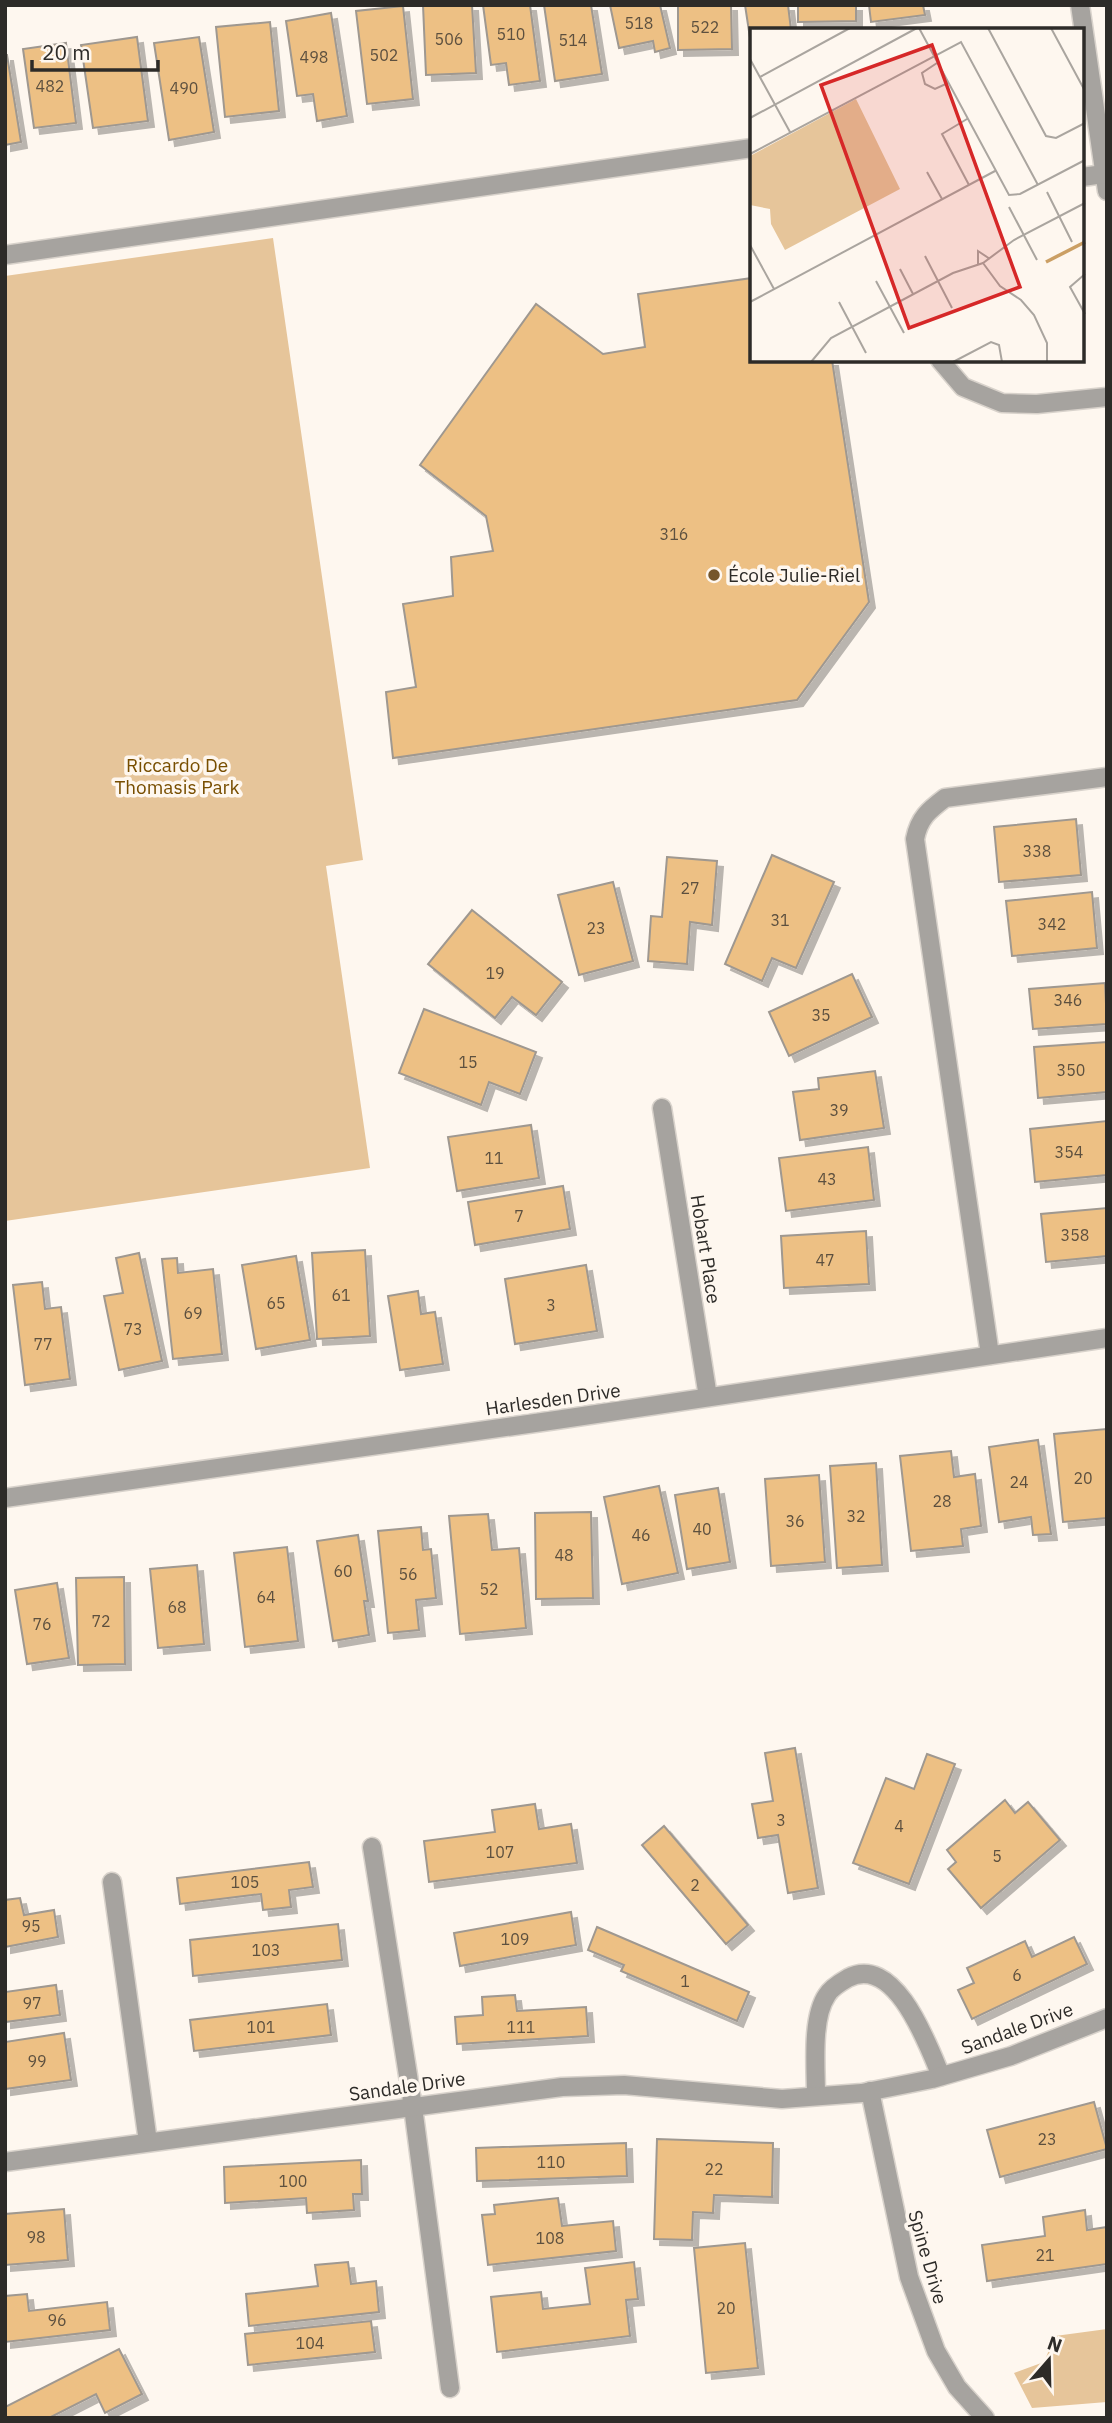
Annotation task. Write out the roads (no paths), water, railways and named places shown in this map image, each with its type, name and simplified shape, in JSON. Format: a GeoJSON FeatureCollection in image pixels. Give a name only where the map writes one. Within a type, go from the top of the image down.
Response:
{"type":"FeatureCollection","features":[{"type":"Feature","properties":{"kind":"street"},"geometry":{"type":"LineString","coordinates":[[1080,5],[1083,28]]}},
{"type":"Feature","properties":{"kind":"street"},"geometry":{"type":"LineString","coordinates":[[1084,32],[1106,182],[1084,177]]}},
{"type":"Feature","properties":{"kind":"street"},"geometry":{"type":"LineString","coordinates":[[5,255],[750,148]]}},
{"type":"Feature","properties":{"kind":"street"},"geometry":{"type":"LineString","coordinates":[[942,362],[962,387],[1002,404],[1037,404],[1107,397]]}},
{"type":"Feature","properties":{"kind":"street"},"geometry":{"type":"LineString","coordinates":[[990,1355],[915,839],[918,824],[927,811],[945,798],[1107,777]]}},
{"type":"Feature","properties":{"kind":"street","name":"Hobart Place"},"geometry":{"type":"LineString","coordinates":[[663,1108],[708,1397]]}},
{"type":"Feature","properties":{"kind":"street","name":"Harlesden Drive"},"geometry":{"type":"LineString","coordinates":[[5,1499],[1107,1338]]}},
{"type":"Feature","properties":{"kind":"street"},"geometry":{"type":"LineString","coordinates":[[372,1847],[413,2107],[450,2388]]}},
{"type":"Feature","properties":{"kind":"street"},"geometry":{"type":"LineString","coordinates":[[111,1882],[148,2142]]}},
{"type":"Feature","properties":{"kind":"street"},"geometry":{"type":"LineString","coordinates":[[816,2096],[818,2019],[827,1994],[840,1982],[858,1972],[871,1974],[904,1999],[924,2035],[941,2076]]}},
{"type":"Feature","properties":{"kind":"street","name":"Sandale Drive"},"geometry":{"type":"LineString","coordinates":[[5,2162],[562,2087],[624,2085],[782,2099],[870,2091],[941,2076],[1011,2056],[1107,2018]]}},
{"type":"Feature","properties":{"kind":"street","name":"Spine Drive"},"geometry":{"type":"LineString","coordinates":[[870,2091],[908,2277],[936,2351],[957,2387],[985,2418]]}},
{"type":"Feature","properties":{"kind":"place","name":"École Julie-Riel"},"geometry":{"type":"Point","coordinates":[714,575]}},
{"type":"Feature","properties":{"kind":"park label","name":"Riccardo De Thomasis Park"},"geometry":{"type":"Point","coordinates":[177,776]}}]}
